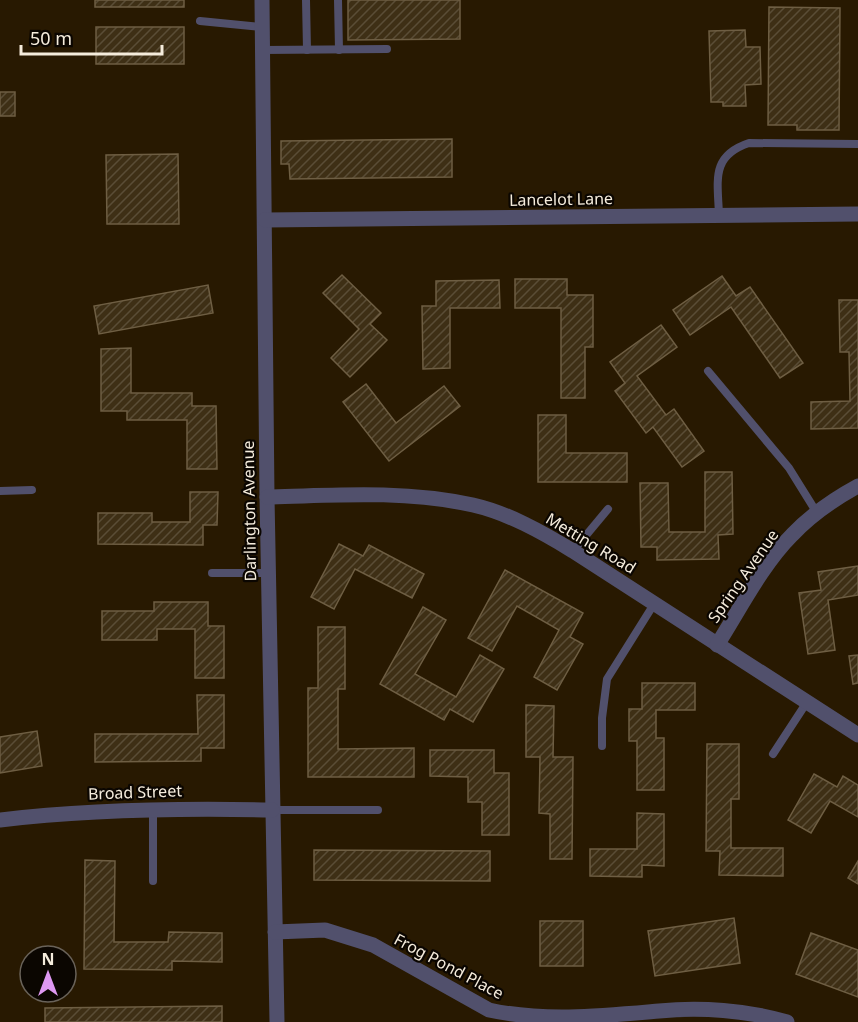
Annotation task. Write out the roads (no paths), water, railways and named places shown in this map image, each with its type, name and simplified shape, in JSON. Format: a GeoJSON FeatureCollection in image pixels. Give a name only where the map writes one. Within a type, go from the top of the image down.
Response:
{"type":"FeatureCollection","features":[{"type":"Feature","properties":{"kind":"street","name":"Darlington Avenue"},"geometry":{"type":"LineString","coordinates":[[262,0],[268,573],[276,1022]]}},
{"type":"Feature","properties":{"kind":"street","name":"Lancelot Lane"},"geometry":{"type":"LineString","coordinates":[[265,220],[858,214]]}},
{"type":"Feature","properties":{"kind":"street","name":"Spring Avenue"},"geometry":{"type":"LineString","coordinates":[[717,645],[790,537],[817,513],[858,486]]}},
{"type":"Feature","properties":{"kind":"street","name":"Metting Road"},"geometry":{"type":"LineString","coordinates":[[267,497],[352,495],[447,500],[475,505],[505,516],[542,533],[573,551],[858,735]]}},
{"type":"Feature","properties":{"kind":"street","name":"Broad Street"},"geometry":{"type":"LineString","coordinates":[[0,820],[90,811],[272,810]]}},
{"type":"Feature","properties":{"kind":"street","name":"Frog Pond Place"},"geometry":{"type":"LineString","coordinates":[[275,932],[325,930],[373,945],[489,1010],[508,1017],[568,1020],[683,1010],[750,1014],[787,1022]]}},
{"type":"Feature","properties":{"kind":"lane"},"geometry":{"type":"LineString","coordinates":[[306,0],[306,50]]}},
{"type":"Feature","properties":{"kind":"lane"},"geometry":{"type":"LineString","coordinates":[[338,0],[339,50]]}},
{"type":"Feature","properties":{"kind":"lane"},"geometry":{"type":"LineString","coordinates":[[200,21],[262,27]]}},
{"type":"Feature","properties":{"kind":"lane"},"geometry":{"type":"LineString","coordinates":[[263,50],[387,50]]}},
{"type":"Feature","properties":{"kind":"lane"},"geometry":{"type":"LineString","coordinates":[[719,216],[718,171],[720,163],[736,148],[749,143],[858,144]]}},
{"type":"Feature","properties":{"kind":"lane"},"geometry":{"type":"LineString","coordinates":[[708,372],[789,468],[817,513]]}},
{"type":"Feature","properties":{"kind":"lane"},"geometry":{"type":"LineString","coordinates":[[0,491],[32,490]]}},
{"type":"Feature","properties":{"kind":"lane"},"geometry":{"type":"LineString","coordinates":[[573,551],[608,509]]}},
{"type":"Feature","properties":{"kind":"lane"},"geometry":{"type":"LineString","coordinates":[[212,573],[268,573]]}},
{"type":"Feature","properties":{"kind":"lane"},"geometry":{"type":"LineString","coordinates":[[602,746],[602,718],[607,679],[654,604]]}},
{"type":"Feature","properties":{"kind":"lane"},"geometry":{"type":"LineString","coordinates":[[773,754],[807,702]]}},
{"type":"Feature","properties":{"kind":"lane"},"geometry":{"type":"LineString","coordinates":[[153,809],[153,881]]}},
{"type":"Feature","properties":{"kind":"lane"},"geometry":{"type":"LineString","coordinates":[[272,810],[378,810]]}}]}
